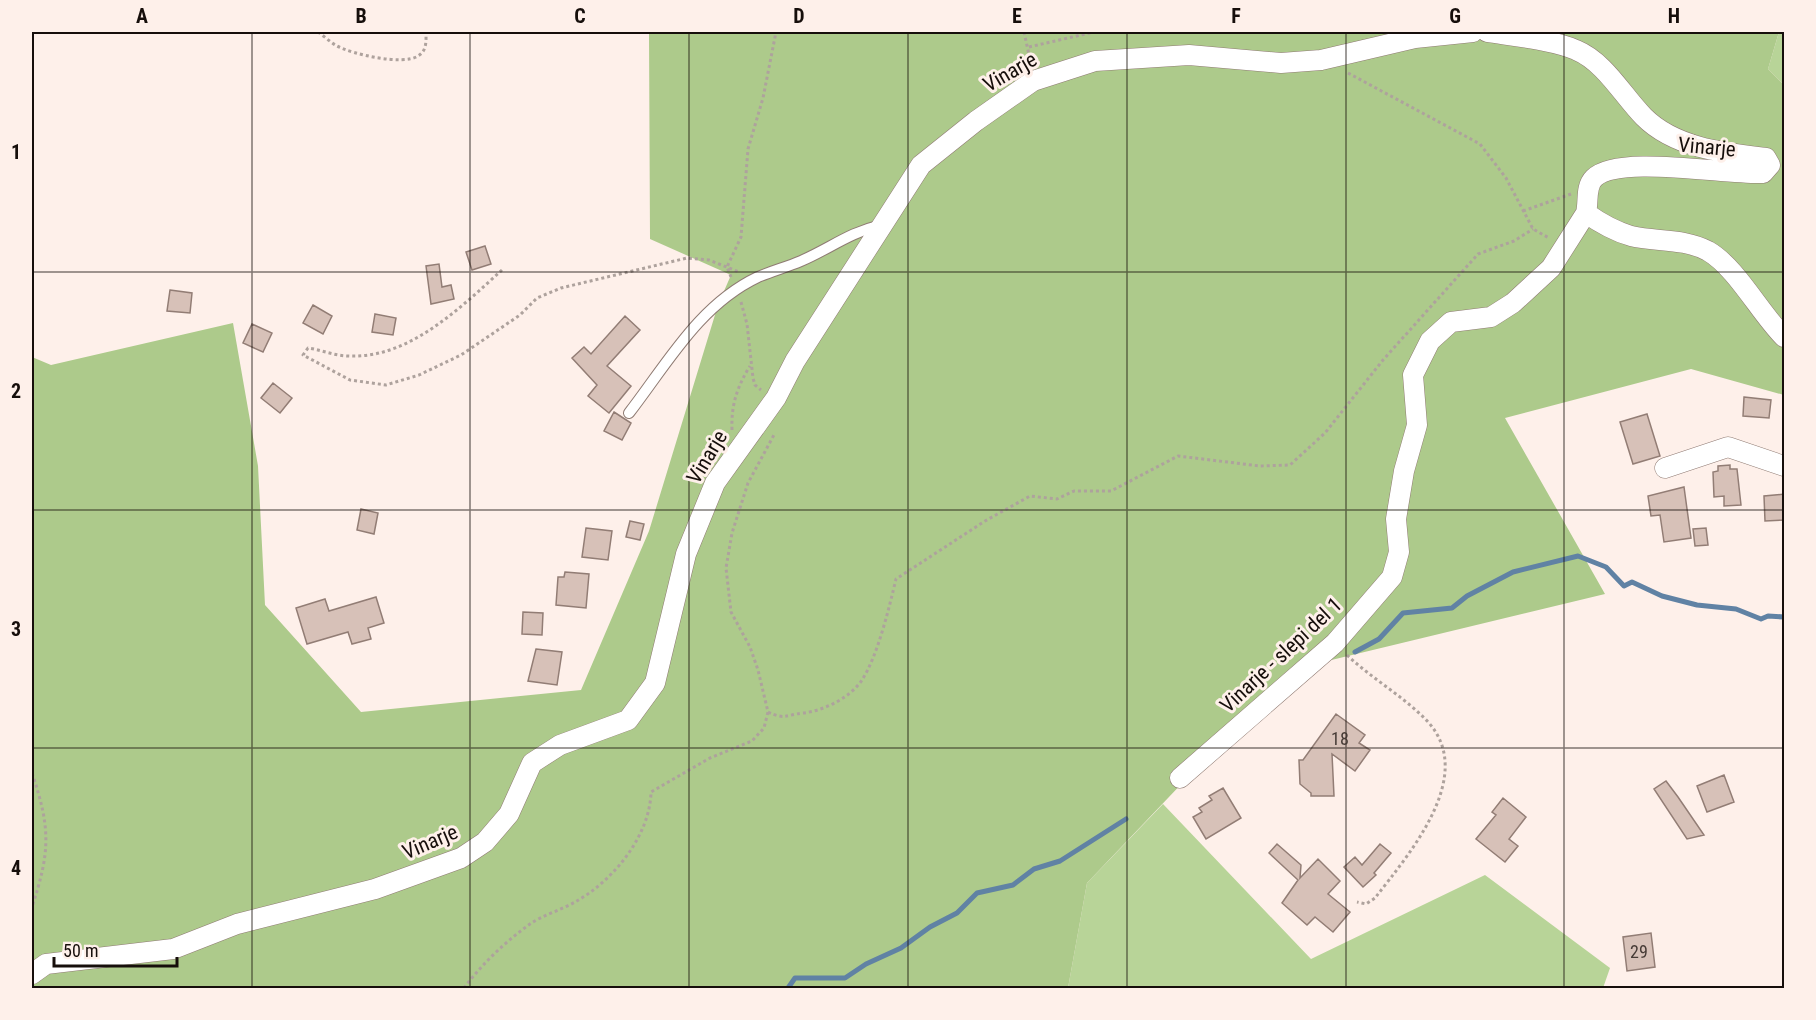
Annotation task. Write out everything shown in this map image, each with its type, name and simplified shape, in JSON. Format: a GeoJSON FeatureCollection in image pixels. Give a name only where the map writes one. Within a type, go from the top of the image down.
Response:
{"type":"FeatureCollection","features":[{"type":"Feature","properties":{"kind":"street","name":"Vinarje"},"geometry":{"type":"LineString","coordinates":[[32,974],[46,964],[173,949],[237,924],[375,889],[461,858],[484,842],[509,813],[532,764],[560,745],[628,720],[656,683],[686,554],[716,483],[733,456],[776,398],[795,361],[921,165],[976,121],[1033,81],[1095,61],[1189,55],[1281,63],[1321,60],[1415,38],[1473,32]]}},
{"type":"Feature","properties":{"kind":"street","name":"Vinarje"},"geometry":{"type":"LineString","coordinates":[[1487,32],[1576,50],[1594,61],[1645,118],[1667,136],[1726,153],[1766,158],[1777,163]]}},
{"type":"Feature","properties":{"kind":"street","name":"Vinarje"},"geometry":{"type":"LineString","coordinates":[[1587,188],[1594,177],[1607,170],[1641,165],[1740,174],[1763,173],[1777,163]]}},
{"type":"Feature","properties":{"kind":"street"},"geometry":{"type":"LineString","coordinates":[[1587,188],[1587,213],[1605,226],[1632,236],[1668,239],[1708,252],[1737,278],[1785,337]]}},
{"type":"Feature","properties":{"kind":"street","name":"Vinarje - slepi del 1"},"geometry":{"type":"LineString","coordinates":[[1180,778],[1335,643],[1392,577],[1399,552],[1396,519],[1404,471],[1417,425],[1413,375],[1430,341],[1451,322],[1491,317],[1513,303],[1551,268],[1587,213]]}},
{"type":"Feature","properties":{"kind":"street"},"geometry":{"type":"LineString","coordinates":[[1665,468],[1728,447],[1785,466]]}},
{"type":"Feature","properties":{"kind":"lane"},"geometry":{"type":"LineString","coordinates":[[628,413],[656,378],[672,351],[694,326],[738,290],[756,278],[801,261],[855,231],[881,225]]}},
{"type":"Feature","properties":{"kind":"path"},"geometry":{"type":"LineString","coordinates":[[318,32],[338,46],[378,58],[404,61],[419,56],[426,46],[426,32]]}},
{"type":"Feature","properties":{"kind":"path"},"geometry":{"type":"LineString","coordinates":[[727,267],[741,237],[748,149],[763,98],[776,32]]}},
{"type":"Feature","properties":{"kind":"path"},"geometry":{"type":"LineString","coordinates":[[1024,32],[1029,47],[1033,81]]}},
{"type":"Feature","properties":{"kind":"path"},"geometry":{"type":"LineString","coordinates":[[1029,47],[1094,32]]}},
{"type":"Feature","properties":{"kind":"path"},"geometry":{"type":"LineString","coordinates":[[768,712],[782,718],[816,712],[849,694],[862,680],[885,621],[897,579],[985,521],[1030,496],[1057,499],[1074,491],[1111,491],[1178,456],[1260,466],[1290,465],[1325,433],[1383,360],[1478,254],[1514,241],[1533,229],[1506,178],[1480,144],[1321,60]]}},
{"type":"Feature","properties":{"kind":"path"},"geometry":{"type":"LineString","coordinates":[[1522,211],[1587,188]]}},
{"type":"Feature","properties":{"kind":"path"},"geometry":{"type":"LineString","coordinates":[[502,270],[444,322],[394,347],[366,355],[349,356],[308,348],[303,355],[350,380],[386,385],[418,375],[461,355],[520,315],[537,298],[561,288],[687,258],[709,260],[756,278]]}},
{"type":"Feature","properties":{"kind":"path"},"geometry":{"type":"LineString","coordinates":[[727,267],[738,290],[747,324],[755,386],[776,398]]}},
{"type":"Feature","properties":{"kind":"path"},"geometry":{"type":"LineString","coordinates":[[733,456],[731,413],[737,387],[751,364]]}},
{"type":"Feature","properties":{"kind":"path"},"geometry":{"type":"LineString","coordinates":[[464,988],[497,951],[531,923],[576,901],[612,874],[645,821],[651,792],[710,758],[752,741],[764,728],[768,712],[750,647],[731,612],[726,568],[732,534],[748,483],[776,430]]}},
{"type":"Feature","properties":{"kind":"path"},"geometry":{"type":"LineString","coordinates":[[1335,643],[1427,722],[1439,737],[1447,762],[1442,790],[1420,839],[1375,898],[1366,904],[1357,902]]}},
{"type":"Feature","properties":{"kind":"path"},"geometry":{"type":"LineString","coordinates":[[32,773],[43,806],[47,841],[44,867],[32,907]]}},
{"type":"Feature","properties":{"kind":"green space"},"geometry":{"type":"Polygon","coordinates":[[[649,32],[1779,32],[1768,69],[1784,85],[1784,395],[1691,369],[1505,418],[1605,594],[1290,670],[1087,883],[1068,988],[32,988],[32,357],[51,365],[233,323],[258,466],[265,605],[361,712],[581,690],[649,531],[718,305],[731,275],[650,239],[649,32]]]}},
{"type":"Feature","properties":{"kind":"green space"},"geometry":{"type":"Polygon","coordinates":[[[1779,32],[1784,32],[1784,85],[1768,69],[1779,32]]]}},
{"type":"Feature","properties":{"kind":"green space"},"geometry":{"type":"Polygon","coordinates":[[[1163,804],[1311,959],[1485,875],[1610,968],[1603,988],[1068,988],[1087,883],[1163,804]]]}},
{"type":"Feature","properties":{"kind":"building"},"geometry":{"type":"Polygon","coordinates":[[[485,246],[491,264],[472,270],[466,252],[485,246]]]}},
{"type":"Feature","properties":{"kind":"building"},"geometry":{"type":"Polygon","coordinates":[[[439,264],[442,287],[451,285],[454,299],[431,304],[426,266],[439,264]]]}},
{"type":"Feature","properties":{"kind":"building"},"geometry":{"type":"Polygon","coordinates":[[[170,290],[192,293],[190,313],[167,311],[170,290]]]}},
{"type":"Feature","properties":{"kind":"building"},"geometry":{"type":"Polygon","coordinates":[[[313,305],[332,316],[323,334],[303,323],[313,305]]]}},
{"type":"Feature","properties":{"kind":"building"},"geometry":{"type":"Polygon","coordinates":[[[375,314],[396,318],[393,335],[372,332],[375,314]]]}},
{"type":"Feature","properties":{"kind":"building"},"geometry":{"type":"Polygon","coordinates":[[[625,316],[640,330],[607,366],[631,386],[609,413],[588,396],[597,385],[572,358],[584,347],[591,354],[625,316]]]}},
{"type":"Feature","properties":{"kind":"building"},"geometry":{"type":"Polygon","coordinates":[[[252,324],[272,333],[263,352],[243,343],[252,324]]]}},
{"type":"Feature","properties":{"kind":"building"},"geometry":{"type":"Polygon","coordinates":[[[273,383],[292,398],[280,413],[261,398],[273,383]]]}},
{"type":"Feature","properties":{"kind":"building"},"geometry":{"type":"Polygon","coordinates":[[[1744,397],[1771,400],[1769,418],[1743,416],[1744,397]]]}},
{"type":"Feature","properties":{"kind":"building"},"geometry":{"type":"Polygon","coordinates":[[[614,412],[631,423],[622,440],[604,431],[614,412]]]}},
{"type":"Feature","properties":{"kind":"building"},"geometry":{"type":"Polygon","coordinates":[[[1647,414],[1660,456],[1633,464],[1620,422],[1647,414]]]}},
{"type":"Feature","properties":{"kind":"building"},"geometry":{"type":"Polygon","coordinates":[[[1730,465],[1730,469],[1737,469],[1741,505],[1724,506],[1724,496],[1714,497],[1713,472],[1718,471],[1718,466],[1730,465]]]}},
{"type":"Feature","properties":{"kind":"building"},"geometry":{"type":"Polygon","coordinates":[[[1684,487],[1691,538],[1664,542],[1660,515],[1651,516],[1648,496],[1684,487]]]}},
{"type":"Feature","properties":{"kind":"building"},"geometry":{"type":"Polygon","coordinates":[[[1785,494],[1785,520],[1765,521],[1764,496],[1785,494]]]}},
{"type":"Feature","properties":{"kind":"building"},"geometry":{"type":"Polygon","coordinates":[[[361,509],[378,513],[374,534],[357,530],[361,509]]]}},
{"type":"Feature","properties":{"kind":"building"},"geometry":{"type":"Polygon","coordinates":[[[630,521],[644,524],[640,540],[626,537],[630,521]]]}},
{"type":"Feature","properties":{"kind":"building"},"geometry":{"type":"Polygon","coordinates":[[[586,528],[612,531],[608,560],[582,557],[586,528]]]}},
{"type":"Feature","properties":{"kind":"building"},"geometry":{"type":"Polygon","coordinates":[[[1706,528],[1708,545],[1695,546],[1693,529],[1706,528]]]}},
{"type":"Feature","properties":{"kind":"building"},"geometry":{"type":"Polygon","coordinates":[[[565,572],[589,574],[586,608],[556,605],[558,577],[564,577],[565,572]]]}},
{"type":"Feature","properties":{"kind":"building"},"geometry":{"type":"Polygon","coordinates":[[[376,597],[384,623],[368,628],[371,639],[352,644],[348,632],[307,644],[296,608],[325,599],[329,611],[376,597]]]}},
{"type":"Feature","properties":{"kind":"building"},"geometry":{"type":"Polygon","coordinates":[[[523,612],[543,613],[542,635],[522,634],[523,612]]]}},
{"type":"Feature","properties":{"kind":"building"},"geometry":{"type":"Polygon","coordinates":[[[536,649],[562,652],[557,685],[528,681],[536,649]]]}},
{"type":"Feature","properties":{"kind":"building"},"geometry":{"type":"Polygon","coordinates":[[[1336,714],[1365,735],[1359,743],[1370,750],[1355,771],[1332,754],[1334,796],[1311,796],[1311,793],[1300,784],[1299,760],[1303,760],[1336,714]]]}},
{"type":"Feature","properties":{"kind":"building"},"geometry":{"type":"Polygon","coordinates":[[[1724,775],[1734,802],[1707,812],[1697,786],[1724,775]]]}},
{"type":"Feature","properties":{"kind":"building"},"geometry":{"type":"Polygon","coordinates":[[[1666,781],[1704,835],[1687,839],[1654,789],[1666,781]]]}},
{"type":"Feature","properties":{"kind":"building"},"geometry":{"type":"Polygon","coordinates":[[[1223,788],[1241,818],[1206,839],[1193,817],[1202,812],[1199,808],[1212,800],[1209,796],[1223,788]]]}},
{"type":"Feature","properties":{"kind":"building"},"geometry":{"type":"Polygon","coordinates":[[[1503,798],[1526,817],[1509,839],[1518,846],[1505,862],[1476,839],[1496,815],[1492,812],[1503,798]]]}},
{"type":"Feature","properties":{"kind":"building"},"geometry":{"type":"Polygon","coordinates":[[[1277,844],[1301,865],[1300,878],[1318,859],[1340,881],[1328,894],[1350,912],[1333,932],[1315,917],[1307,925],[1282,903],[1298,880],[1269,853],[1277,844]]]}},
{"type":"Feature","properties":{"kind":"building"},"geometry":{"type":"Polygon","coordinates":[[[1380,844],[1391,853],[1374,873],[1376,875],[1363,887],[1344,867],[1355,857],[1362,865],[1380,844]]]}},
{"type":"Feature","properties":{"kind":"building"},"geometry":{"type":"Polygon","coordinates":[[[1651,933],[1655,967],[1627,971],[1623,937],[1651,933]]]}},
{"type":"Feature","properties":{"kind":"waterway"},"geometry":{"type":"LineString","coordinates":[[1355,652],[1379,639],[1403,613],[1452,608],[1467,596],[1513,572],[1578,556],[1606,567],[1624,586],[1632,582],[1662,596],[1697,605],[1736,609],[1761,619],[1768,616],[1784,617]]}},
{"type":"Feature","properties":{"kind":"waterway"},"geometry":{"type":"LineString","coordinates":[[788,988],[795,978],[845,978],[866,964],[901,948],[930,927],[957,913],[977,893],[1013,885],[1034,869],[1060,861],[1126,819]]}}]}
